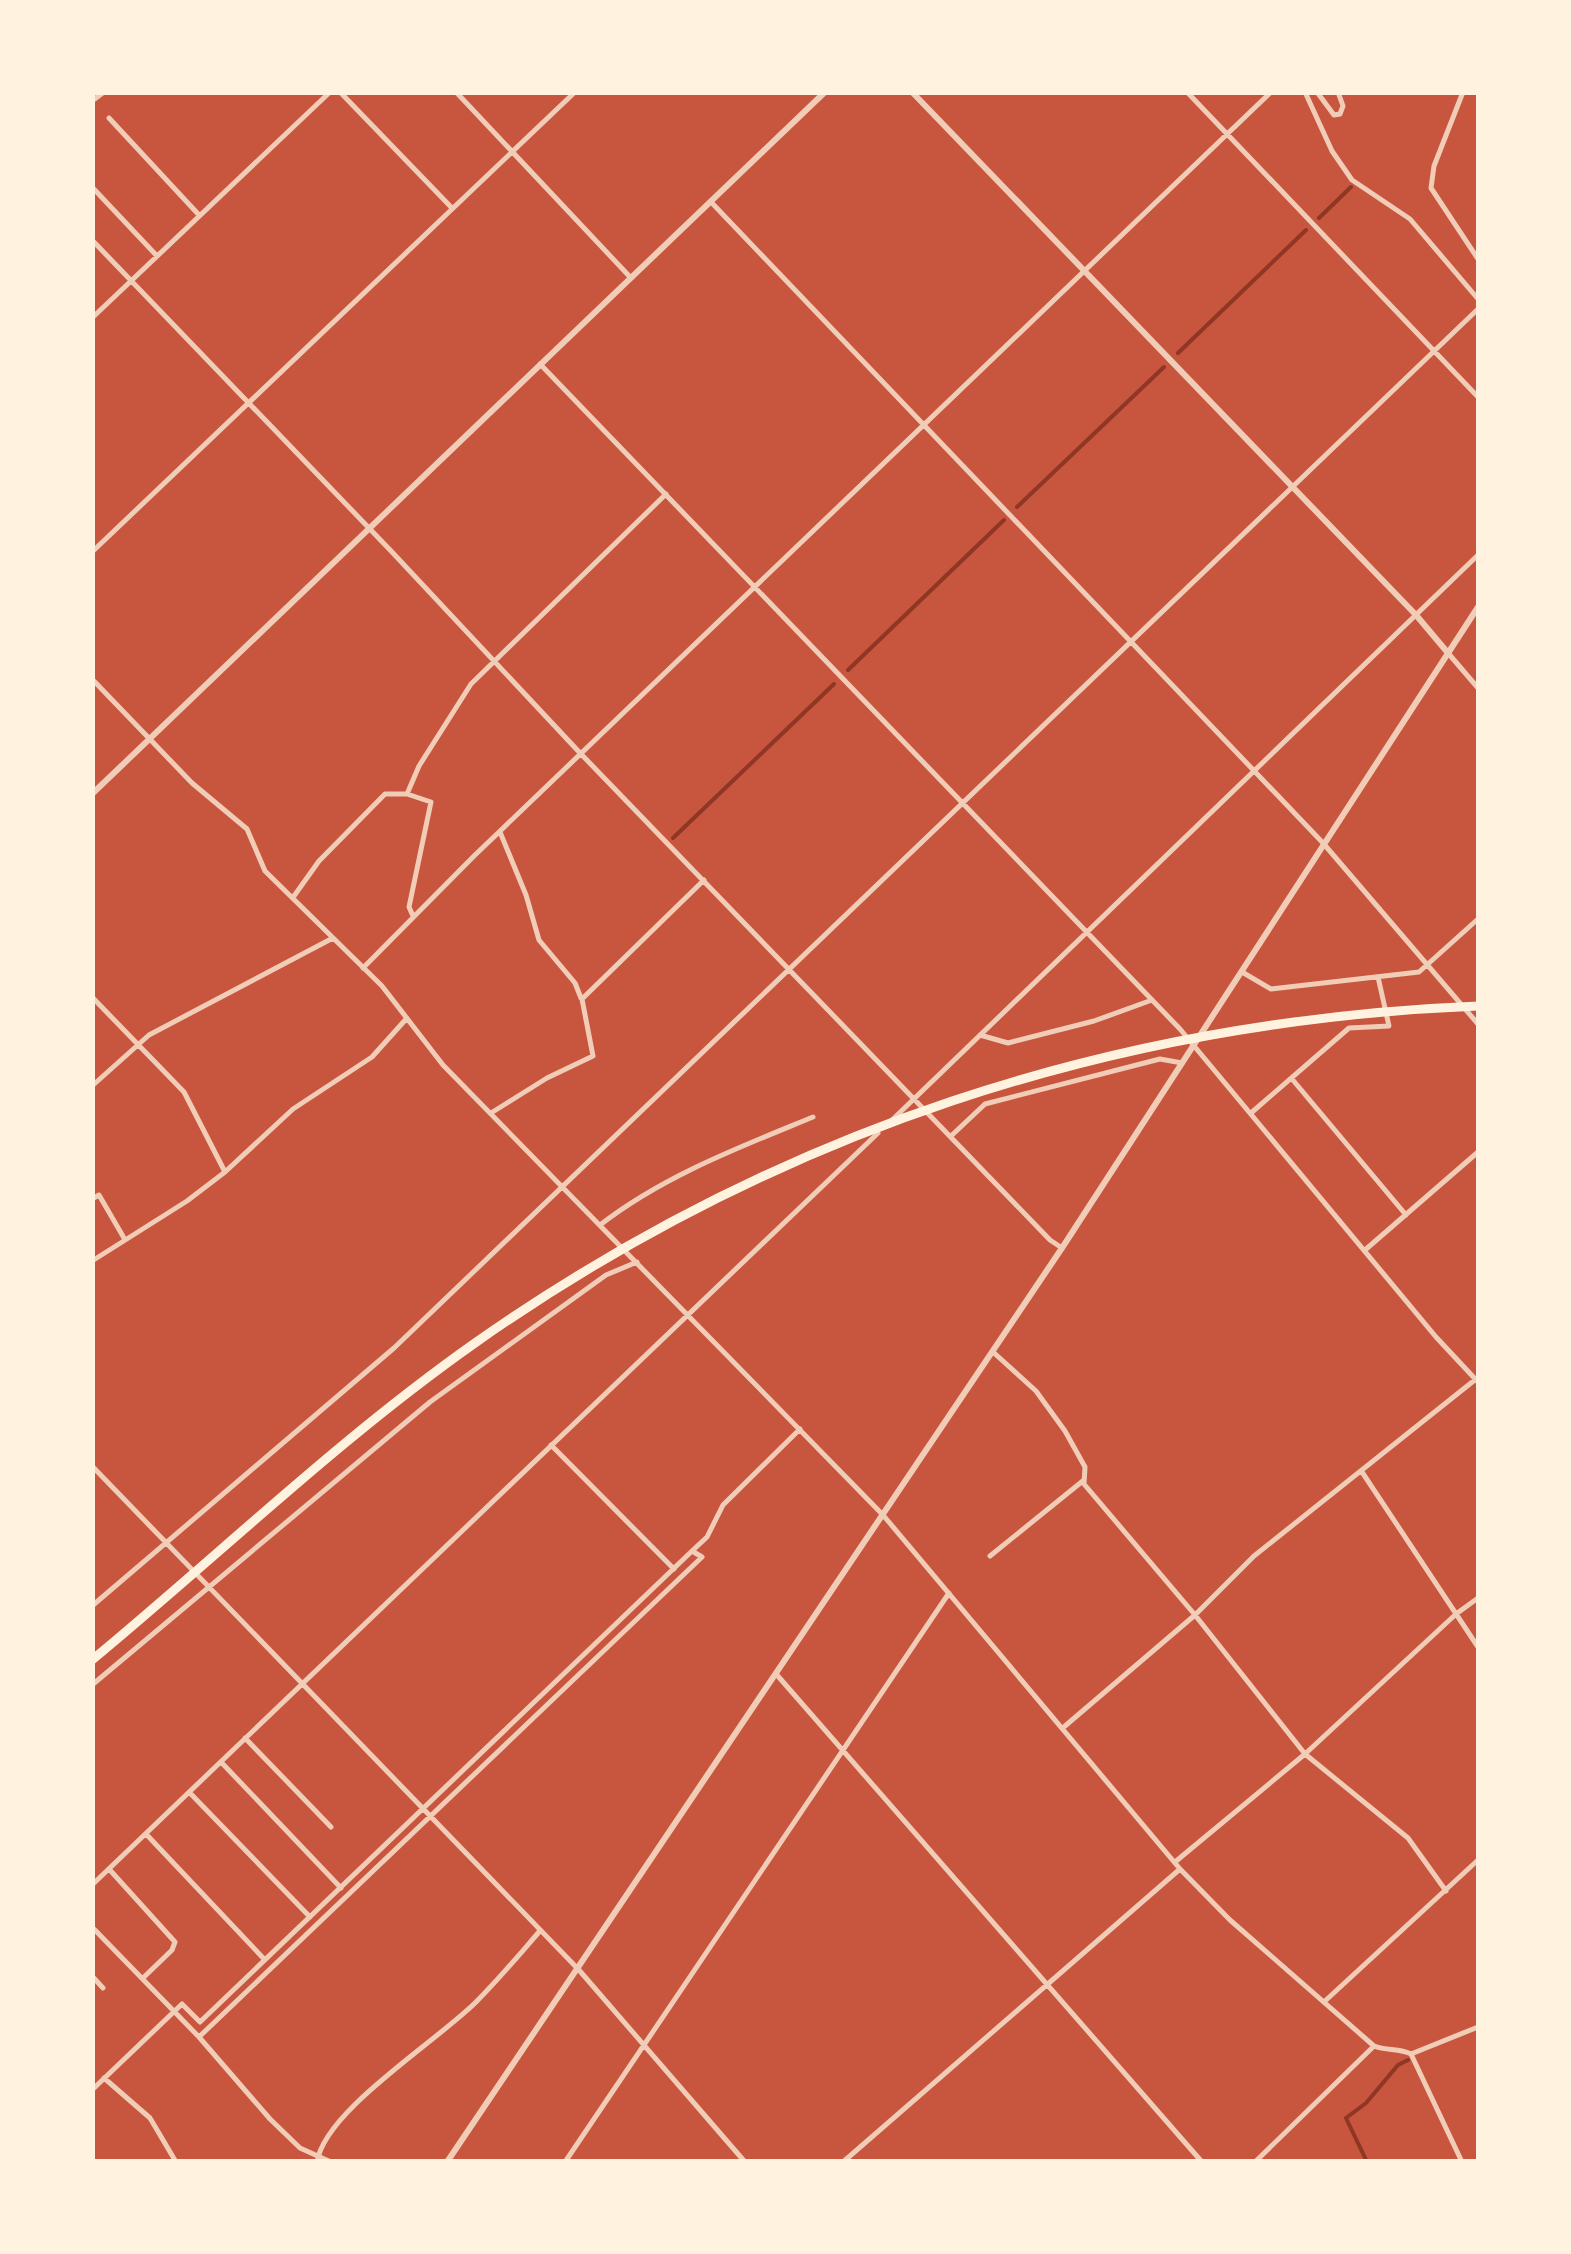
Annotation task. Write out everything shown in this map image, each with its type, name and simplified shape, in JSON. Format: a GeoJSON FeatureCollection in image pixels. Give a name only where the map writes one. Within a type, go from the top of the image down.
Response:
{"type":"FeatureCollection","features":[{"type":"Feature","properties":{"kind":"highway"},"geometry":{"type":"LineString","coordinates":[[92,1660],[388,1408],[473,1344],[654,1229],[742,1184],[917,1111],[1106,1054],[1320,1017],[1478,1006]]}},
{"type":"Feature","properties":{"kind":"street"},"geometry":{"type":"LineString","coordinates":[[92,101],[104,92]]}},
{"type":"Feature","properties":{"kind":"street"},"geometry":{"type":"LineString","coordinates":[[92,318],[330,92]]}},
{"type":"Feature","properties":{"kind":"street"},"geometry":{"type":"LineString","coordinates":[[340,92],[451,207]]}},
{"type":"Feature","properties":{"kind":"street"},"geometry":{"type":"LineString","coordinates":[[456,92],[631,278]]}},
{"type":"Feature","properties":{"kind":"street"},"geometry":{"type":"LineString","coordinates":[[92,552],[575,92]]}},
{"type":"Feature","properties":{"kind":"street"},"geometry":{"type":"LineString","coordinates":[[92,794],[825,92]]}},
{"type":"Feature","properties":{"kind":"street"},"geometry":{"type":"LineString","coordinates":[[912,92],[1416,614],[1478,688]]}},
{"type":"Feature","properties":{"kind":"street"},"geometry":{"type":"LineString","coordinates":[[1188,92],[1478,397]]}},
{"type":"Feature","properties":{"kind":"street"},"geometry":{"type":"LineString","coordinates":[[364,968],[413,916],[1271,92]]}},
{"type":"Feature","properties":{"kind":"street"},"geometry":{"type":"LineString","coordinates":[[1304,92],[1332,151],[1352,180],[1410,219],[1478,299]]}},
{"type":"Feature","properties":{"kind":"street"},"geometry":{"type":"LineString","coordinates":[[1318,92],[1334,115],[1340,114],[1343,106],[1338,92]]}},
{"type":"Feature","properties":{"kind":"street"},"geometry":{"type":"LineString","coordinates":[[1463,92],[1434,166],[1430,188],[1478,259]]}},
{"type":"Feature","properties":{"kind":"street"},"geometry":{"type":"LineString","coordinates":[[109,118],[200,216]]}},
{"type":"Feature","properties":{"kind":"street"},"geometry":{"type":"LineString","coordinates":[[92,187],[158,256]]}},
{"type":"Feature","properties":{"kind":"street"},"geometry":{"type":"LineString","coordinates":[[710,202],[1323,842],[1478,1024]]}},
{"type":"Feature","properties":{"kind":"street"},"geometry":{"type":"LineString","coordinates":[[92,240],[581,754],[1050,1240],[1062,1248]]}},
{"type":"Feature","properties":{"kind":"street"},"geometry":{"type":"LineString","coordinates":[[92,1606],[394,1348],[1478,309]]}},
{"type":"Feature","properties":{"kind":"street"},"geometry":{"type":"LineString","coordinates":[[540,364],[1194,1045],[1478,1379],[1254,1556],[1195,1615],[1064,1727]]}},
{"type":"Feature","properties":{"kind":"street"},"geometry":{"type":"LineString","coordinates":[[408,794],[419,766],[471,684],[666,494]]}},
{"type":"Feature","properties":{"kind":"street"},"geometry":{"type":"LineString","coordinates":[[92,1885],[1478,555]]}},
{"type":"Feature","properties":{"kind":"street"},"geometry":{"type":"LineString","coordinates":[[447,2162],[1062,1248],[1478,607]]}},
{"type":"Feature","properties":{"kind":"street"},"geometry":{"type":"LineString","coordinates":[[93,682],[192,783],[247,829],[265,870],[364,968],[444,1065],[883,1515],[1180,1869],[1230,1920],[1374,2046],[1411,2054],[1462,2162]]}},
{"type":"Feature","properties":{"kind":"street"},"geometry":{"type":"LineString","coordinates":[[294,896],[319,861],[385,794],[408,794],[432,802],[409,907],[413,916]]}},
{"type":"Feature","properties":{"kind":"street"},"geometry":{"type":"LineString","coordinates":[[491,1113],[593,1056],[582,999],[575,983],[539,940],[526,895],[500,832]]}},
{"type":"Feature","properties":{"kind":"street"},"geometry":{"type":"LineString","coordinates":[[582,999],[704,880]]}},
{"type":"Feature","properties":{"kind":"street"},"geometry":{"type":"LineString","coordinates":[[1241,971],[1271,989],[1418,972],[1478,919]]}},
{"type":"Feature","properties":{"kind":"street"},"geometry":{"type":"LineString","coordinates":[[92,1086],[138,1043],[203,1004],[333,938]]}},
{"type":"Feature","properties":{"kind":"street"},"geometry":{"type":"LineString","coordinates":[[1251,1113],[1350,1028],[1389,1026],[1378,977]]}},
{"type":"Feature","properties":{"kind":"street"},"geometry":{"type":"LineString","coordinates":[[92,997],[184,1092],[224,1172]]}},
{"type":"Feature","properties":{"kind":"street"},"geometry":{"type":"LineString","coordinates":[[980,1035],[1008,1043],[1094,1021],[1152,1000]]}},
{"type":"Feature","properties":{"kind":"street"},"geometry":{"type":"LineString","coordinates":[[92,1262],[187,1201],[293,1109],[372,1057],[408,1018]]}},
{"type":"Feature","properties":{"kind":"street"},"geometry":{"type":"LineString","coordinates":[[951,1136],[984,1104],[1160,1059],[1182,1063]]}},
{"type":"Feature","properties":{"kind":"street"},"geometry":{"type":"LineString","coordinates":[[1292,1079],[1406,1215]]}},
{"type":"Feature","properties":{"kind":"street"},"geometry":{"type":"LineString","coordinates":[[600,1225],[627,1204],[725,1153],[813,1117]]}},
{"type":"Feature","properties":{"kind":"street"},"geometry":{"type":"LineString","coordinates":[[1365,1250],[1478,1152]]}},
{"type":"Feature","properties":{"kind":"street"},"geometry":{"type":"LineString","coordinates":[[92,1199],[98,1195],[124,1240]]}},
{"type":"Feature","properties":{"kind":"street"},"geometry":{"type":"LineString","coordinates":[[92,1685],[430,1402],[606,1275],[637,1262]]}},
{"type":"Feature","properties":{"kind":"street"},"geometry":{"type":"LineString","coordinates":[[993,1352],[1036,1390],[1086,1467],[1084,1484],[1195,1615],[1304,1754],[1408,1838],[1446,1890]]}},
{"type":"Feature","properties":{"kind":"street"},"geometry":{"type":"LineString","coordinates":[[92,2090],[182,2004],[200,2022],[706,1538],[723,1504],[800,1429]]}},
{"type":"Feature","properties":{"kind":"street"},"geometry":{"type":"LineString","coordinates":[[551,1445],[674,1568]]}},
{"type":"Feature","properties":{"kind":"street"},"geometry":{"type":"LineString","coordinates":[[92,1466],[578,1970],[745,2162]]}},
{"type":"Feature","properties":{"kind":"street"},"geometry":{"type":"LineString","coordinates":[[1362,1472],[1478,1647]]}},
{"type":"Feature","properties":{"kind":"street"},"geometry":{"type":"LineString","coordinates":[[990,1556],[1084,1480]]}},
{"type":"Feature","properties":{"kind":"street"},"geometry":{"type":"LineString","coordinates":[[199,2038],[702,1557],[692,1550]]}},
{"type":"Feature","properties":{"kind":"street"},"geometry":{"type":"LineString","coordinates":[[565,2162],[948,1593]]}},
{"type":"Feature","properties":{"kind":"street"},"geometry":{"type":"LineString","coordinates":[[1174,1862],[1304,1754],[1478,1598]]}},
{"type":"Feature","properties":{"kind":"street"},"geometry":{"type":"LineString","coordinates":[[777,1674],[1202,2162]]}},
{"type":"Feature","properties":{"kind":"street"},"geometry":{"type":"LineString","coordinates":[[245,1738],[331,1826]]}},
{"type":"Feature","properties":{"kind":"street"},"geometry":{"type":"LineString","coordinates":[[221,1762],[341,1888]]}},
{"type":"Feature","properties":{"kind":"street"},"geometry":{"type":"LineString","coordinates":[[189,1792],[310,1917]]}},
{"type":"Feature","properties":{"kind":"street"},"geometry":{"type":"LineString","coordinates":[[146,1834],[265,1960]]}},
{"type":"Feature","properties":{"kind":"street"},"geometry":{"type":"LineString","coordinates":[[1325,2001],[1478,1860]]}},
{"type":"Feature","properties":{"kind":"street"},"geometry":{"type":"LineString","coordinates":[[109,1869],[174,1942],[172,1950],[142,1978]]}},
{"type":"Feature","properties":{"kind":"street"},"geometry":{"type":"LineString","coordinates":[[843,2162],[1180,1869]]}},
{"type":"Feature","properties":{"kind":"street"},"geometry":{"type":"LineString","coordinates":[[92,1927],[174,2011],[270,2119],[300,2148],[331,2162]]}},
{"type":"Feature","properties":{"kind":"street"},"geometry":{"type":"LineString","coordinates":[[317,2158],[324,2138],[343,2116],[476,2002],[539,1932]]}},
{"type":"Feature","properties":{"kind":"street"},"geometry":{"type":"LineString","coordinates":[[92,1976],[104,1988]]}},
{"type":"Feature","properties":{"kind":"street"},"geometry":{"type":"LineString","coordinates":[[1411,2054],[1478,2027]]}},
{"type":"Feature","properties":{"kind":"street"},"geometry":{"type":"LineString","coordinates":[[1255,2162],[1374,2046]]}},
{"type":"Feature","properties":{"kind":"street"},"geometry":{"type":"LineString","coordinates":[[104,2078],[150,2118],[176,2162]]}},
{"type":"Feature","properties":{"kind":"waterway"},"geometry":{"type":"LineString","coordinates":[[1319,218],[1351,187]]}},
{"type":"Feature","properties":{"kind":"waterway"},"geometry":{"type":"LineString","coordinates":[[1178,353],[1306,230]]}},
{"type":"Feature","properties":{"kind":"waterway"},"geometry":{"type":"LineString","coordinates":[[1017,507],[1164,367]]}},
{"type":"Feature","properties":{"kind":"waterway"},"geometry":{"type":"LineString","coordinates":[[848,670],[1004,520]]}},
{"type":"Feature","properties":{"kind":"waterway"},"geometry":{"type":"LineString","coordinates":[[673,838],[834,684]]}},
{"type":"Feature","properties":{"kind":"waterway"},"geometry":{"type":"LineString","coordinates":[[1367,2162],[1346,2118],[1366,2103],[1398,2065],[1408,2060]]}}]}
